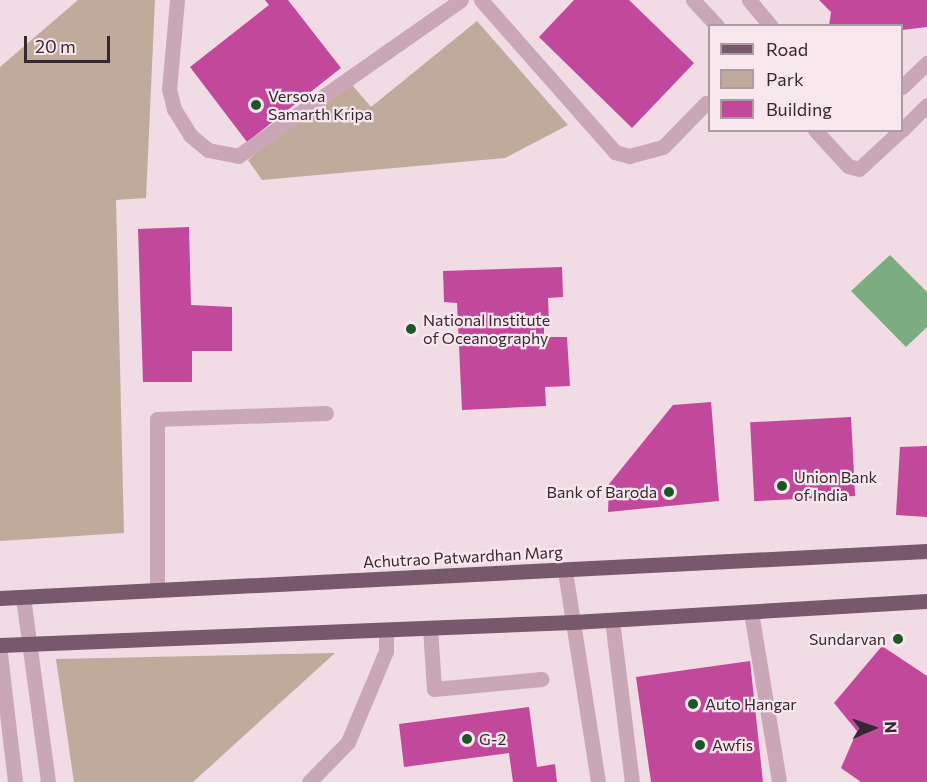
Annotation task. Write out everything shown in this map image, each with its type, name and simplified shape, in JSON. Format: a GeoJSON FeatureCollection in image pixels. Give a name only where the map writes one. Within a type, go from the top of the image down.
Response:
{"type":"FeatureCollection","features":[{"type":"Feature","properties":{"kind":"main road","name":"Achutrao Patwardhan Marg"},"geometry":{"type":"LineString","coordinates":[[0,598],[566,571],[927,550]]}},
{"type":"Feature","properties":{"kind":"main road"},"geometry":{"type":"LineString","coordinates":[[0,645],[573,622],[927,601]]}},
{"type":"Feature","properties":{"kind":"street"},"geometry":{"type":"LineString","coordinates":[[177,0],[169,89],[174,109],[189,135],[208,150],[238,156],[461,0]]}},
{"type":"Feature","properties":{"kind":"street"},"geometry":{"type":"LineString","coordinates":[[481,0],[615,152],[629,156],[663,147],[706,103]]}},
{"type":"Feature","properties":{"kind":"street"},"geometry":{"type":"LineString","coordinates":[[693,0],[715,24]]}},
{"type":"Feature","properties":{"kind":"street"},"geometry":{"type":"LineString","coordinates":[[749,0],[769,24]]}},
{"type":"Feature","properties":{"kind":"street"},"geometry":{"type":"LineString","coordinates":[[903,86],[927,63]]}},
{"type":"Feature","properties":{"kind":"street"},"geometry":{"type":"LineString","coordinates":[[903,128],[927,105]]}},
{"type":"Feature","properties":{"kind":"street"},"geometry":{"type":"LineString","coordinates":[[817,132],[848,166],[858,169],[899,132]]}},
{"type":"Feature","properties":{"kind":"street"},"geometry":{"type":"LineString","coordinates":[[157,590],[157,418],[326,413]]}},
{"type":"Feature","properties":{"kind":"street"},"geometry":{"type":"LineString","coordinates":[[566,571],[598,782]]}},
{"type":"Feature","properties":{"kind":"street"},"geometry":{"type":"LineString","coordinates":[[23,597],[48,782]]}},
{"type":"Feature","properties":{"kind":"street"},"geometry":{"type":"LineString","coordinates":[[752,612],[779,782]]}},
{"type":"Feature","properties":{"kind":"street"},"geometry":{"type":"LineString","coordinates":[[612,620],[632,782]]}},
{"type":"Feature","properties":{"kind":"street"},"geometry":{"type":"LineString","coordinates":[[430,628],[434,688],[542,679]]}},
{"type":"Feature","properties":{"kind":"street"},"geometry":{"type":"LineString","coordinates":[[309,782],[348,742],[386,651],[386,630]]}},
{"type":"Feature","properties":{"kind":"street"},"geometry":{"type":"LineString","coordinates":[[0,654],[15,782]]}},
{"type":"Feature","properties":{"kind":"green space"},"geometry":{"type":"Polygon","coordinates":[[[78,0],[155,0],[146,198],[116,200],[124,533],[0,541],[0,67],[78,0]]]}},
{"type":"Feature","properties":{"kind":"green space"},"geometry":{"type":"Polygon","coordinates":[[[477,21],[568,125],[505,158],[262,180],[248,160],[347,79],[371,107],[477,21]]]}},
{"type":"Feature","properties":{"kind":"green space"},"geometry":{"type":"Polygon","coordinates":[[[335,653],[193,782],[74,782],[56,659],[335,653]]]}},
{"type":"Feature","properties":{"kind":"shaded area"},"geometry":{"type":"Polygon","coordinates":[[[890,255],[927,292],[927,327],[906,347],[851,291],[890,255]]]}},
{"type":"Feature","properties":{"kind":"building","name":"Versova Samarth Kripa"},"geometry":{"type":"Polygon","coordinates":[[[265,0],[288,0],[341,68],[247,142],[190,67],[269,5],[265,0]]]}},
{"type":"Feature","properties":{"kind":"building"},"geometry":{"type":"Polygon","coordinates":[[[574,0],[629,0],[694,63],[632,128],[539,37],[574,0]]]}},
{"type":"Feature","properties":{"kind":"building"},"geometry":{"type":"Polygon","coordinates":[[[819,0],[927,0],[927,27],[903,30],[903,24],[829,24],[831,12],[819,0]]]}},
{"type":"Feature","properties":{"kind":"building"},"geometry":{"type":"Polygon","coordinates":[[[189,227],[191,305],[232,307],[232,351],[192,351],[192,382],[143,382],[138,229],[189,227]]]}},
{"type":"Feature","properties":{"kind":"building"},"geometry":{"type":"Polygon","coordinates":[[[562,267],[563,297],[548,298],[549,324],[544,325],[544,337],[567,337],[570,386],[545,387],[546,406],[462,410],[457,303],[444,302],[443,271],[562,267]]]}},
{"type":"Feature","properties":{"kind":"building"},"geometry":{"type":"Polygon","coordinates":[[[711,402],[719,501],[608,512],[609,484],[673,405],[711,402]]]}},
{"type":"Feature","properties":{"kind":"building"},"geometry":{"type":"Polygon","coordinates":[[[851,417],[855,496],[754,501],[750,422],[851,417]]]}},
{"type":"Feature","properties":{"kind":"building"},"geometry":{"type":"Polygon","coordinates":[[[927,446],[927,517],[896,515],[900,447],[927,446]]]}},
{"type":"Feature","properties":{"kind":"building"},"geometry":{"type":"Polygon","coordinates":[[[882,646],[927,676],[927,782],[861,782],[841,768],[857,731],[834,703],[882,646]]]}},
{"type":"Feature","properties":{"kind":"building"},"geometry":{"type":"Polygon","coordinates":[[[750,661],[763,782],[651,782],[636,677],[750,661]]]}},
{"type":"Feature","properties":{"kind":"building","name":"G-2"},"geometry":{"type":"Polygon","coordinates":[[[529,707],[537,767],[555,764],[557,782],[513,782],[509,753],[404,767],[399,724],[529,707]]]}},
{"type":"Feature","properties":{"kind":"place","name":"Versova Samarth Kripa"},"geometry":{"type":"Point","coordinates":[256,105]}},
{"type":"Feature","properties":{"kind":"place","name":"National Institute of Oceanography"},"geometry":{"type":"Point","coordinates":[411,329]}},
{"type":"Feature","properties":{"kind":"place","name":"Union Bank of India"},"geometry":{"type":"Point","coordinates":[782,486]}},
{"type":"Feature","properties":{"kind":"place","name":"Bank of Baroda"},"geometry":{"type":"Point","coordinates":[669,492]}},
{"type":"Feature","properties":{"kind":"place","name":"Sundarvan"},"geometry":{"type":"Point","coordinates":[898,639]}},
{"type":"Feature","properties":{"kind":"place","name":"Auto Hangar"},"geometry":{"type":"Point","coordinates":[693,704]}},
{"type":"Feature","properties":{"kind":"place","name":"G-2"},"geometry":{"type":"Point","coordinates":[467,739]}},
{"type":"Feature","properties":{"kind":"place","name":"Awfis"},"geometry":{"type":"Point","coordinates":[700,745]}}]}
